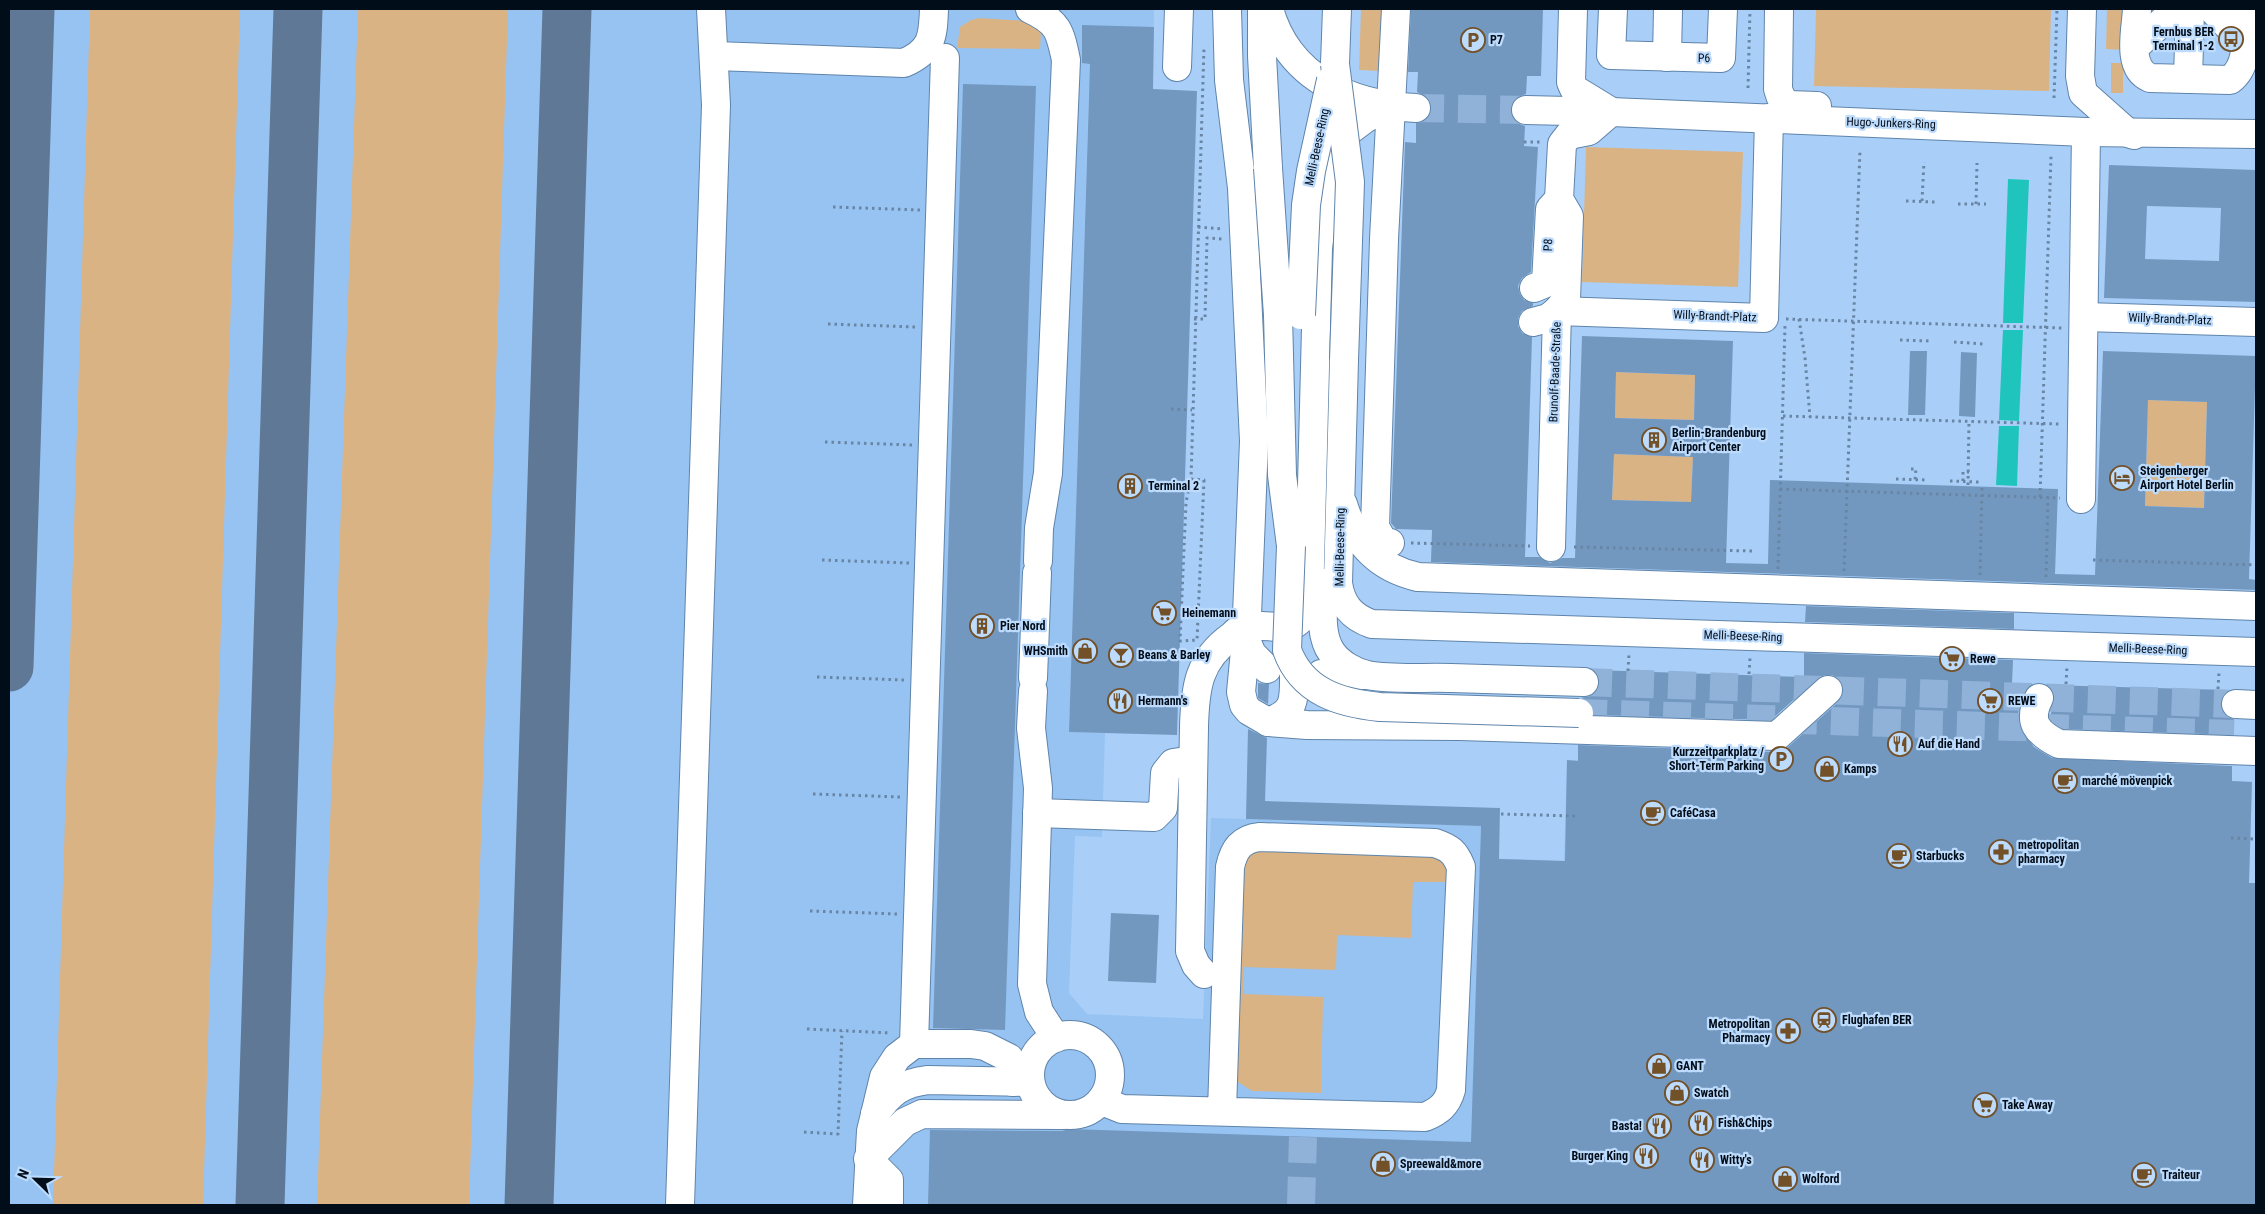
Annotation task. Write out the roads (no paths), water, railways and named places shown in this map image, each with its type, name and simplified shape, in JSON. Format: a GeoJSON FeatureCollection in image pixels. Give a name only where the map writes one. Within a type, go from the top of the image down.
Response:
{"type":"FeatureCollection","features":[{"type":"Feature","properties":{"kind":"street"},"geometry":{"type":"LineString","coordinates":[[680,1205],[716,105],[715,56],[711,9]]}},
{"type":"Feature","properties":{"kind":"street"},"geometry":{"type":"LineString","coordinates":[[715,56],[904,63],[918,57],[927,48],[933,32],[934,9]]}},
{"type":"Feature","properties":{"kind":"street"},"geometry":{"type":"LineString","coordinates":[[1030,9],[1050,21],[1061,34],[1066,60],[1048,472],[1039,528],[1031,728],[1038,788],[1032,984],[1039,1012],[1056,1038]]}},
{"type":"Feature","properties":{"kind":"street"},"geometry":{"type":"LineString","coordinates":[[1176,67],[1179,9]]}},
{"type":"Feature","properties":{"kind":"street"},"geometry":{"type":"LineString","coordinates":[[1227,9],[1229,80],[1242,188],[1254,440],[1246,633],[1241,692],[1244,704],[1249,711],[1268,722],[1307,725],[1459,726],[1777,736],[1828,690]]}},
{"type":"Feature","properties":{"kind":"street"},"geometry":{"type":"LineString","coordinates":[[1262,9],[1262,56],[1278,314],[1282,475],[1290,546]]}},
{"type":"Feature","properties":{"kind":"street"},"geometry":{"type":"LineString","coordinates":[[1269,9],[1277,31],[1285,45],[1310,74],[1342,93],[1360,100],[1404,107]]}},
{"type":"Feature","properties":{"kind":"street","name":"Melli-Beese-Ring"},"geometry":{"type":"LineString","coordinates":[[1337,9],[1335,64],[1350,182],[1342,440],[1338,491],[1338,584],[1341,601],[1356,617],[1372,624],[2256,652]]}},
{"type":"Feature","properties":{"kind":"street"},"geometry":{"type":"LineString","coordinates":[[1390,543],[1383,541],[1375,527],[1384,239],[1404,107],[1396,9]]}},
{"type":"Feature","properties":{"kind":"street"},"geometry":{"type":"LineString","coordinates":[[1560,9],[1557,81],[1548,97],[1526,110],[1547,125],[1555,143],[1569,135],[1589,131],[1611,112],[1574,89],[1571,82],[1573,9]]}},
{"type":"Feature","properties":{"kind":"street","name":"P6"},"geometry":{"type":"LineString","coordinates":[[1613,9],[1611,55],[1721,58],[1723,9]]}},
{"type":"Feature","properties":{"kind":"street"},"geometry":{"type":"LineString","coordinates":[[1667,57],[1668,9]]}},
{"type":"Feature","properties":{"kind":"street"},"geometry":{"type":"LineString","coordinates":[[1698,116],[1741,102],[1753,103],[1760,98],[1767,74],[1768,9]]}},
{"type":"Feature","properties":{"kind":"street"},"geometry":{"type":"LineString","coordinates":[[1779,9],[1778,73],[1781,98],[1789,105],[1830,106],[1862,122]]}},
{"type":"Feature","properties":{"kind":"street"},"geometry":{"type":"LineString","coordinates":[[2082,9],[2080,76],[2084,93],[2128,133],[2154,144],[2256,148]]}},
{"type":"Feature","properties":{"kind":"street"},"geometry":{"type":"LineString","coordinates":[[2089,99],[2090,9]]}},
{"type":"Feature","properties":{"kind":"street"},"geometry":{"type":"LineString","coordinates":[[2136,46],[2176,9]]}},
{"type":"Feature","properties":{"kind":"street"},"geometry":{"type":"LineString","coordinates":[[2188,79],[2190,9]]}},
{"type":"Feature","properties":{"kind":"street"},"geometry":{"type":"LineString","coordinates":[[2141,12],[2136,46],[2137,67],[2142,74],[2150,78],[2230,80],[2238,74],[2242,66],[2242,21],[2212,9]]}},
{"type":"Feature","properties":{"kind":"street"},"geometry":{"type":"LineString","coordinates":[[867,1205],[868,1159],[874,1116],[884,1077],[897,1057],[914,1039],[945,58]]}},
{"type":"Feature","properties":{"kind":"street","name":"Melli-Beese-Ring"},"geometry":{"type":"LineString","coordinates":[[1268,722],[1283,716],[1294,700],[1291,662],[1290,546],[1304,220],[1311,171],[1335,64]]}},
{"type":"Feature","properties":{"kind":"street"},"geometry":{"type":"LineString","coordinates":[[1204,974],[1196,965],[1190,951],[1193,760],[1195,700],[1198,681],[1210,655],[1221,643],[1246,633],[1293,625],[1305,615],[1309,603],[1318,249],[1325,189],[1336,147],[1346,133],[1366,118],[1404,107]]}},
{"type":"Feature","properties":{"kind":"street","name":"Hugo-Junkers-Ring"},"geometry":{"type":"LineString","coordinates":[[1526,110],[1769,118],[2086,132],[2256,134]]}},
{"type":"Feature","properties":{"kind":"street"},"geometry":{"type":"LineString","coordinates":[[2128,133],[2159,116],[2256,120]]}},
{"type":"Feature","properties":{"kind":"street","name":"Willy-Brandt-Platz"},"geometry":{"type":"LineString","coordinates":[[1557,311],[1764,318],[1769,118]]}},
{"type":"Feature","properties":{"kind":"street"},"geometry":{"type":"LineString","coordinates":[[2081,499],[2086,132]]}},
{"type":"Feature","properties":{"kind":"street","name":"Brunolf-Baade-Straße"},"geometry":{"type":"LineString","coordinates":[[1551,547],[1557,311],[1566,300],[1569,216],[1559,198],[1555,143]]}},
{"type":"Feature","properties":{"kind":"street","name":"P8"},"geometry":{"type":"LineString","coordinates":[[1534,288],[1546,283],[1550,209],[1559,198]]}},
{"type":"Feature","properties":{"kind":"street"},"geometry":{"type":"LineString","coordinates":[[1533,322],[1548,318],[1557,311]]}},
{"type":"Feature","properties":{"kind":"street","name":"Willy-Brandt-Platz"},"geometry":{"type":"LineString","coordinates":[[2084,323],[2256,322]]}},
{"type":"Feature","properties":{"kind":"street","name":"Melli-Beese-Ring"},"geometry":{"type":"LineString","coordinates":[[1338,491],[1354,531],[1372,554],[1393,570],[1418,578],[2256,606]]}},
{"type":"Feature","properties":{"kind":"street","name":"Melli-Beese-Ring"},"geometry":{"type":"LineString","coordinates":[[1338,491],[1326,535],[1323,630],[1331,652],[1340,662],[1367,675],[1584,682]]}},
{"type":"Feature","properties":{"kind":"street"},"geometry":{"type":"LineString","coordinates":[[1246,633],[1252,654],[1268,669]]}},
{"type":"Feature","properties":{"kind":"street"},"geometry":{"type":"LineString","coordinates":[[1291,662],[1316,689],[1353,705],[1579,713]]}},
{"type":"Feature","properties":{"kind":"street"},"geometry":{"type":"LineString","coordinates":[[1321,674],[1367,675]]}},
{"type":"Feature","properties":{"kind":"street"},"geometry":{"type":"LineString","coordinates":[[2038,698],[2033,716],[2036,725],[2047,738],[2059,744],[2256,751]]}},
{"type":"Feature","properties":{"kind":"street"},"geometry":{"type":"LineString","coordinates":[[1037,813],[1154,817],[1163,808],[1165,773],[1173,763],[1193,760]]}},
{"type":"Feature","properties":{"kind":"street"},"geometry":{"type":"LineString","coordinates":[[1102,1101],[1122,1109],[1222,1111],[1303,1124],[1425,1117],[1438,1112],[1448,1100],[1451,1090],[1461,867],[1456,854],[1449,848],[1435,843],[1260,837],[1250,838],[1240,843],[1232,854],[1230,866],[1222,1111]]}},
{"type":"Feature","properties":{"kind":"street"},"geometry":{"type":"LineString","coordinates":[[868,1159],[905,1122],[922,1114],[1062,1115],[1082,1114],[1092,1110],[1102,1101],[1109,1088],[1111,1074],[1109,1061],[1093,1041],[1081,1036],[1068,1035],[1056,1038],[1040,1049],[1022,1082]]}},
{"type":"Feature","properties":{"kind":"street"},"geometry":{"type":"LineString","coordinates":[[914,1039],[985,1046],[1010,1058],[1022,1082],[1038,1100],[1045,1107],[1062,1115]]}},
{"type":"Feature","properties":{"kind":"street"},"geometry":{"type":"LineString","coordinates":[[874,1116],[884,1101],[896,1090],[912,1082],[928,1080],[1022,1082]]}},
{"type":"Feature","properties":{"kind":"street"},"geometry":{"type":"LineString","coordinates":[[868,1159],[889,1180],[889,1205]]}},
{"type":"Feature","properties":{"kind":"tunnel"},"geometry":{"type":"LineString","coordinates":[[1416,108],[1526,110]]}},
{"type":"Feature","properties":{"kind":"tunnel"},"geometry":{"type":"LineString","coordinates":[[1584,682],[2236,704]]}},
{"type":"Feature","properties":{"kind":"tunnel"},"geometry":{"type":"LineString","coordinates":[[1579,713],[2234,734]]}},
{"type":"Feature","properties":{"kind":"tunnel"},"geometry":{"type":"LineString","coordinates":[[1301,1205],[1303,1137]]}},
{"type":"Feature","properties":{"kind":"place","name":"Fernbus BER Terminal 1-2"},"geometry":{"type":"Point","coordinates":[2231,39]}},
{"type":"Feature","properties":{"kind":"place","name":"P7"},"geometry":{"type":"Point","coordinates":[1473,40]}},
{"type":"Feature","properties":{"kind":"place","name":"Berlin-Brandenburg Airport Center"},"geometry":{"type":"Point","coordinates":[1654,440]}},
{"type":"Feature","properties":{"kind":"place","name":"Steigenberger Airport Hotel Berlin"},"geometry":{"type":"Point","coordinates":[2122,478]}},
{"type":"Feature","properties":{"kind":"place","name":"Terminal 2"},"geometry":{"type":"Point","coordinates":[1130,486]}},
{"type":"Feature","properties":{"kind":"place","name":"Heinemann"},"geometry":{"type":"Point","coordinates":[1164,613]}},
{"type":"Feature","properties":{"kind":"place","name":"Pier Nord"},"geometry":{"type":"Point","coordinates":[982,626]}},
{"type":"Feature","properties":{"kind":"place","name":"WHSmith"},"geometry":{"type":"Point","coordinates":[1085,651]}},
{"type":"Feature","properties":{"kind":"place","name":"Beans & Barley"},"geometry":{"type":"Point","coordinates":[1121,655]}},
{"type":"Feature","properties":{"kind":"place","name":"Rewe"},"geometry":{"type":"Point","coordinates":[1952,659]}},
{"type":"Feature","properties":{"kind":"place","name":"Hermann's"},"geometry":{"type":"Point","coordinates":[1120,701]}},
{"type":"Feature","properties":{"kind":"place","name":"REWE"},"geometry":{"type":"Point","coordinates":[1990,701]}},
{"type":"Feature","properties":{"kind":"place","name":"Auf die Hand"},"geometry":{"type":"Point","coordinates":[1900,744]}},
{"type":"Feature","properties":{"kind":"place","name":"Kurzzeitparkplatz / Short-Term Parking"},"geometry":{"type":"Point","coordinates":[1781,759]}},
{"type":"Feature","properties":{"kind":"place","name":"Kamps"},"geometry":{"type":"Point","coordinates":[1827,769]}},
{"type":"Feature","properties":{"kind":"place","name":"marché mövenpick"},"geometry":{"type":"Point","coordinates":[2065,781]}},
{"type":"Feature","properties":{"kind":"place","name":"CaféCasa"},"geometry":{"type":"Point","coordinates":[1653,813]}},
{"type":"Feature","properties":{"kind":"place","name":"metropolitan pharmacy"},"geometry":{"type":"Point","coordinates":[2001,852]}},
{"type":"Feature","properties":{"kind":"place","name":"Starbucks"},"geometry":{"type":"Point","coordinates":[1899,856]}},
{"type":"Feature","properties":{"kind":"place","name":"Flughafen BER"},"geometry":{"type":"Point","coordinates":[1824,1020]}},
{"type":"Feature","properties":{"kind":"place","name":"Metropolitan Pharmacy"},"geometry":{"type":"Point","coordinates":[1788,1031]}},
{"type":"Feature","properties":{"kind":"place","name":"GANT"},"geometry":{"type":"Point","coordinates":[1659,1066]}},
{"type":"Feature","properties":{"kind":"place","name":"Swatch"},"geometry":{"type":"Point","coordinates":[1677,1093]}},
{"type":"Feature","properties":{"kind":"place","name":"Take Away"},"geometry":{"type":"Point","coordinates":[1985,1105]}},
{"type":"Feature","properties":{"kind":"place","name":"Fish&Chips"},"geometry":{"type":"Point","coordinates":[1701,1123]}},
{"type":"Feature","properties":{"kind":"place","name":"Basta!"},"geometry":{"type":"Point","coordinates":[1659,1126]}},
{"type":"Feature","properties":{"kind":"place","name":"Burger King"},"geometry":{"type":"Point","coordinates":[1646,1156]}},
{"type":"Feature","properties":{"kind":"place","name":"Witty's"},"geometry":{"type":"Point","coordinates":[1702,1160]}},
{"type":"Feature","properties":{"kind":"place","name":"Spreewald&more"},"geometry":{"type":"Point","coordinates":[1383,1164]}},
{"type":"Feature","properties":{"kind":"place","name":"Traiteur"},"geometry":{"type":"Point","coordinates":[2144,1175]}},
{"type":"Feature","properties":{"kind":"place","name":"Wolford"},"geometry":{"type":"Point","coordinates":[1785,1179]}}]}
